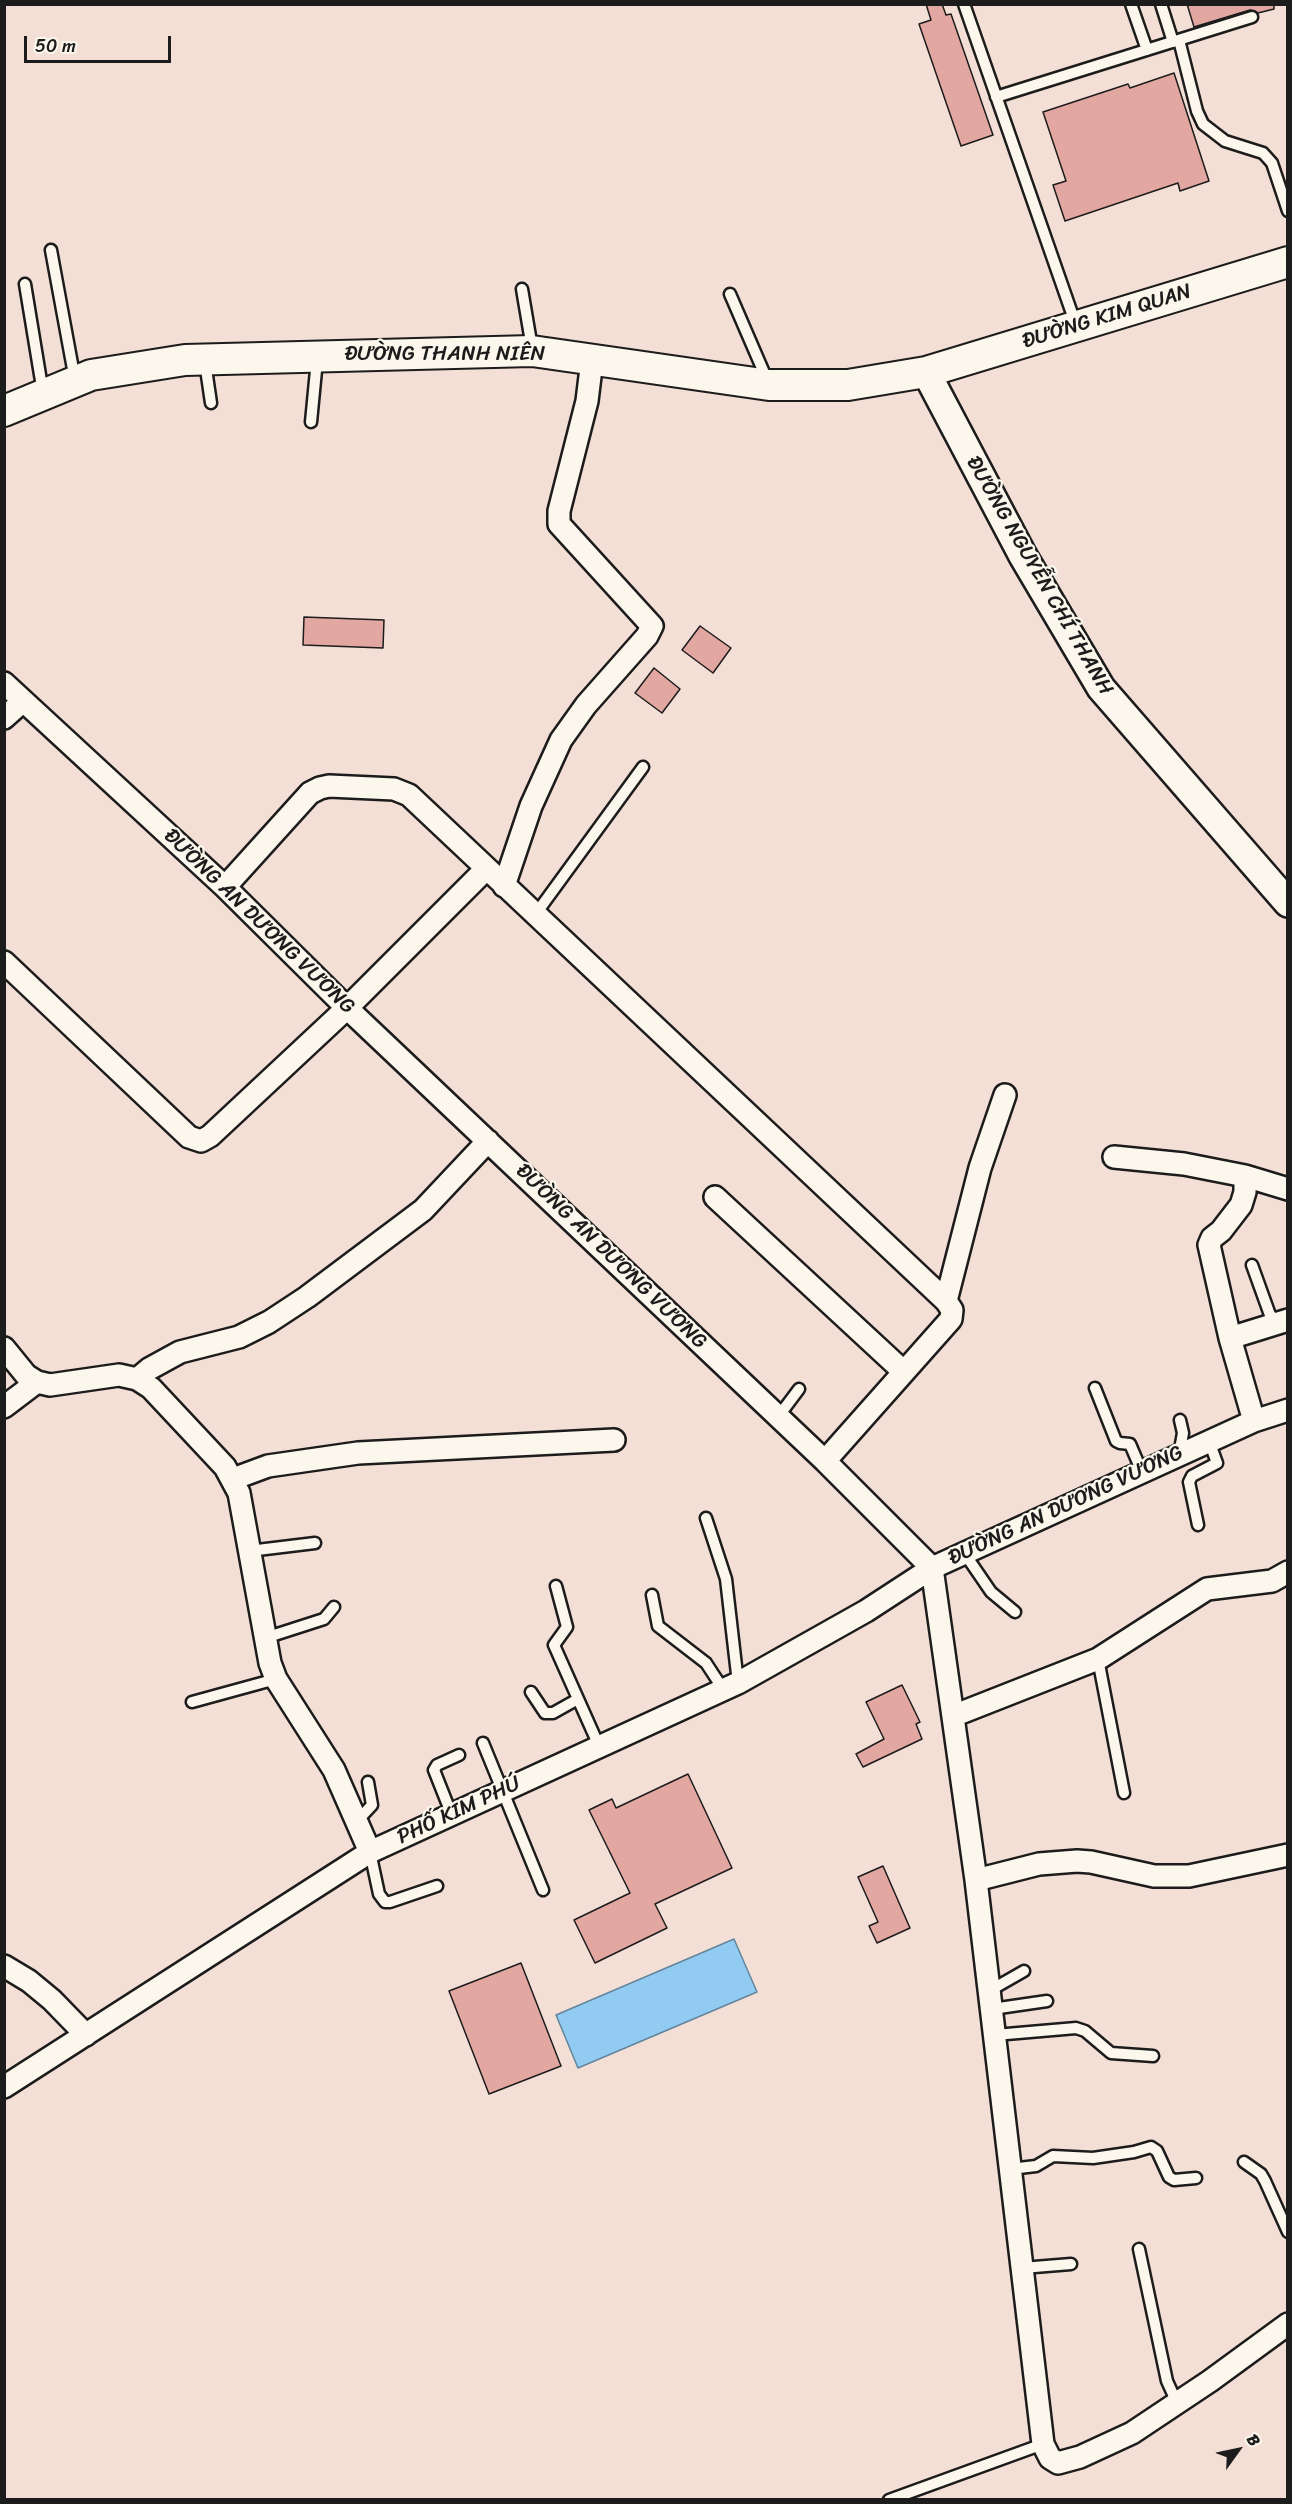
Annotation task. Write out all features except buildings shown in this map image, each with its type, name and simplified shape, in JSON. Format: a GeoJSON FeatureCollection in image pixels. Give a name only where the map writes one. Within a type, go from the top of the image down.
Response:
{"type":"FeatureCollection","features":[{"type":"Feature","properties":{"kind":"main road","name":"ĐƯỜNG KIM QUAN"},"geometry":{"type":"LineString","coordinates":[[926,372],[1287,262]]}},
{"type":"Feature","properties":{"kind":"main road","name":"ĐƯỜNG THANH NIÊN"},"geometry":{"type":"LineString","coordinates":[[4,411],[92,375],[204,359],[532,351],[769,385],[848,385],[926,372]]}},
{"type":"Feature","properties":{"kind":"street"},"geometry":{"type":"LineString","coordinates":[[504,886],[531,806],[561,740],[586,705],[647,636],[652,626],[559,524],[559,511],[587,402],[592,360]]}},
{"type":"Feature","properties":{"kind":"street","name":"ĐƯỜNG NGUYỄN CHÍ THANH"},"geometry":{"type":"LineString","coordinates":[[926,372],[1023,556],[1101,688],[1287,903]]}},
{"type":"Feature","properties":{"kind":"street","name":"ĐƯỜNG AN DƯƠNG VƯƠNG"},"geometry":{"type":"LineString","coordinates":[[4,682],[225,887],[347,1008],[825,1461],[932,1568],[1209,1441],[1254,1421],[1287,1410]]}},
{"type":"Feature","properties":{"kind":"street"},"geometry":{"type":"LineString","coordinates":[[4,718],[23,701]]}},
{"type":"Feature","properties":{"kind":"street"},"geometry":{"type":"LineString","coordinates":[[225,887],[310,793],[329,786],[394,789],[409,795],[946,1301],[952,1310],[951,1319],[825,1461]]}},
{"type":"Feature","properties":{"kind":"street"},"geometry":{"type":"LineString","coordinates":[[4,962],[189,1137],[201,1141],[210,1136],[347,1008],[486,869]]}},
{"type":"Feature","properties":{"kind":"street"},"geometry":{"type":"LineString","coordinates":[[946,1301],[980,1168],[1005,1095]]}},
{"type":"Feature","properties":{"kind":"street"},"geometry":{"type":"LineString","coordinates":[[136,1379],[180,1352],[239,1336],[269,1322],[307,1297],[423,1210],[488,1141]]}},
{"type":"Feature","properties":{"kind":"street"},"geometry":{"type":"LineString","coordinates":[[1114,1157],[1184,1164],[1245,1176],[1287,1189]]}},
{"type":"Feature","properties":{"kind":"street"},"geometry":{"type":"LineString","coordinates":[[1245,1176],[1245,1192],[1240,1205],[1221,1231],[1212,1238],[1209,1245],[1230,1338],[1254,1421]]}},
{"type":"Feature","properties":{"kind":"street"},"geometry":{"type":"LineString","coordinates":[[715,1197],[904,1372]]}},
{"type":"Feature","properties":{"kind":"street"},"geometry":{"type":"LineString","coordinates":[[1230,1338],[1284,1321]]}},
{"type":"Feature","properties":{"kind":"street"},"geometry":{"type":"LineString","coordinates":[[4,1348],[26,1375],[37,1382],[50,1385],[119,1375],[136,1379],[151,1388],[225,1467],[239,1493],[265,1638],[276,1679],[334,1770],[370,1852]]}},
{"type":"Feature","properties":{"kind":"street"},"geometry":{"type":"LineString","coordinates":[[4,1407],[37,1382]]}},
{"type":"Feature","properties":{"kind":"street"},"geometry":{"type":"LineString","coordinates":[[233,1479],[268,1466],[358,1453],[614,1440]]}},
{"type":"Feature","properties":{"kind":"street"},"geometry":{"type":"LineString","coordinates":[[932,1568],[976,1880],[1043,2445],[1050,2458],[1058,2463],[1080,2457],[1132,2433],[1287,2324]]}},
{"type":"Feature","properties":{"kind":"street","name":"PHỐ KIM PHÚ"},"geometry":{"type":"LineString","coordinates":[[4,2087],[370,1852],[730,1686],[866,1611],[932,1568]]}},
{"type":"Feature","properties":{"kind":"street"},"geometry":{"type":"LineString","coordinates":[[953,1716],[1098,1659],[1207,1589],[1272,1581],[1287,1572]]}},
{"type":"Feature","properties":{"kind":"street"},"geometry":{"type":"LineString","coordinates":[[976,1880],[1039,1864],[1077,1862],[1091,1862],[1154,1876],[1190,1875],[1287,1855]]}},
{"type":"Feature","properties":{"kind":"street"},"geometry":{"type":"LineString","coordinates":[[4,1966],[29,1981],[52,2000],[86,2035]]}},
{"type":"Feature","properties":{"kind":"lane"},"geometry":{"type":"LineString","coordinates":[[964,4],[1076,325]]}},
{"type":"Feature","properties":{"kind":"lane"},"geometry":{"type":"LineString","coordinates":[[1131,4],[1147,50]]}},
{"type":"Feature","properties":{"kind":"lane"},"geometry":{"type":"LineString","coordinates":[[1161,4],[1176,41],[1203,124],[1225,141],[1263,153],[1272,163],[1287,211]]}},
{"type":"Feature","properties":{"kind":"lane"},"geometry":{"type":"LineString","coordinates":[[996,97],[1252,17]]}},
{"type":"Feature","properties":{"kind":"lane"},"geometry":{"type":"LineString","coordinates":[[51,250],[75,381]]}},
{"type":"Feature","properties":{"kind":"lane"},"geometry":{"type":"LineString","coordinates":[[25,284],[44,394]]}},
{"type":"Feature","properties":{"kind":"lane"},"geometry":{"type":"LineString","coordinates":[[522,289],[532,351]]}},
{"type":"Feature","properties":{"kind":"lane"},"geometry":{"type":"LineString","coordinates":[[730,294],[769,385]]}},
{"type":"Feature","properties":{"kind":"lane"},"geometry":{"type":"LineString","coordinates":[[311,422],[317,357]]}},
{"type":"Feature","properties":{"kind":"lane"},"geometry":{"type":"LineString","coordinates":[[204,359],[211,403]]}},
{"type":"Feature","properties":{"kind":"lane"},"geometry":{"type":"LineString","coordinates":[[535,915],[643,767]]}},
{"type":"Feature","properties":{"kind":"lane"},"geometry":{"type":"LineString","coordinates":[[1252,1265],[1270,1315],[1284,1321]]}},
{"type":"Feature","properties":{"kind":"lane"},"geometry":{"type":"LineString","coordinates":[[1095,1388],[1116,1441],[1130,1444],[1142,1472]]}},
{"type":"Feature","properties":{"kind":"lane"},"geometry":{"type":"LineString","coordinates":[[778,1417],[799,1389]]}},
{"type":"Feature","properties":{"kind":"lane"},"geometry":{"type":"LineString","coordinates":[[1179,1455],[1183,1433],[1180,1420]]}},
{"type":"Feature","properties":{"kind":"lane"},"geometry":{"type":"LineString","coordinates":[[1198,1525],[1189,1482],[1192,1476],[1217,1463],[1209,1441]]}},
{"type":"Feature","properties":{"kind":"lane"},"geometry":{"type":"LineString","coordinates":[[706,1518],[726,1579],[730,1686]]}},
{"type":"Feature","properties":{"kind":"lane"},"geometry":{"type":"LineString","coordinates":[[249,1551],[315,1543]]}},
{"type":"Feature","properties":{"kind":"lane"},"geometry":{"type":"LineString","coordinates":[[965,1554],[991,1592],[1015,1612]]}},
{"type":"Feature","properties":{"kind":"lane"},"geometry":{"type":"LineString","coordinates":[[556,1586],[567,1627],[554,1645],[599,1746]]}},
{"type":"Feature","properties":{"kind":"lane"},"geometry":{"type":"LineString","coordinates":[[652,1595],[658,1626],[706,1663],[730,1686]]}},
{"type":"Feature","properties":{"kind":"lane"},"geometry":{"type":"LineString","coordinates":[[265,1638],[324,1619],[334,1606]]}},
{"type":"Feature","properties":{"kind":"lane"},"geometry":{"type":"LineString","coordinates":[[1098,1659],[1124,1793]]}},
{"type":"Feature","properties":{"kind":"lane"},"geometry":{"type":"LineString","coordinates":[[192,1702],[276,1679]]}},
{"type":"Feature","properties":{"kind":"lane"},"geometry":{"type":"LineString","coordinates":[[531,1692],[544,1713],[553,1713],[578,1699]]}},
{"type":"Feature","properties":{"kind":"lane"},"geometry":{"type":"LineString","coordinates":[[483,1743],[543,1890]]}},
{"type":"Feature","properties":{"kind":"lane"},"geometry":{"type":"LineString","coordinates":[[451,1813],[434,1770],[437,1765],[459,1755]]}},
{"type":"Feature","properties":{"kind":"lane"},"geometry":{"type":"LineString","coordinates":[[357,1821],[372,1805],[368,1782]]}},
{"type":"Feature","properties":{"kind":"lane"},"geometry":{"type":"LineString","coordinates":[[370,1852],[379,1894],[385,1902],[437,1886]]}},
{"type":"Feature","properties":{"kind":"lane"},"geometry":{"type":"LineString","coordinates":[[990,2000],[1024,1971]]}},
{"type":"Feature","properties":{"kind":"lane"},"geometry":{"type":"LineString","coordinates":[[990,2000],[1047,2001]]}},
{"type":"Feature","properties":{"kind":"lane"},"geometry":{"type":"LineString","coordinates":[[995,2035],[1076,2028],[1085,2031],[1111,2053],[1153,2056]]}},
{"type":"Feature","properties":{"kind":"lane"},"geometry":{"type":"LineString","coordinates":[[1010,2169],[1035,2166],[1053,2156],[1094,2158],[1151,2147],[1157,2151],[1168,2177],[1174,2180],[1196,2178]]}},
{"type":"Feature","properties":{"kind":"lane"},"geometry":{"type":"LineString","coordinates":[[1244,2162],[1261,2174],[1287,2232]]}},
{"type":"Feature","properties":{"kind":"lane"},"geometry":{"type":"LineString","coordinates":[[1139,2249],[1167,2381],[1177,2403]]}},
{"type":"Feature","properties":{"kind":"lane"},"geometry":{"type":"LineString","coordinates":[[1022,2268],[1071,2264]]}},
{"type":"Feature","properties":{"kind":"lane"},"geometry":{"type":"LineString","coordinates":[[889,2499],[1043,2445]]}},
{"type":"Feature","properties":{"kind":"water"},"geometry":{"type":"Polygon","coordinates":[[[734,1939],[757,1992],[578,2068],[556,2015],[734,1939]]]}}]}
